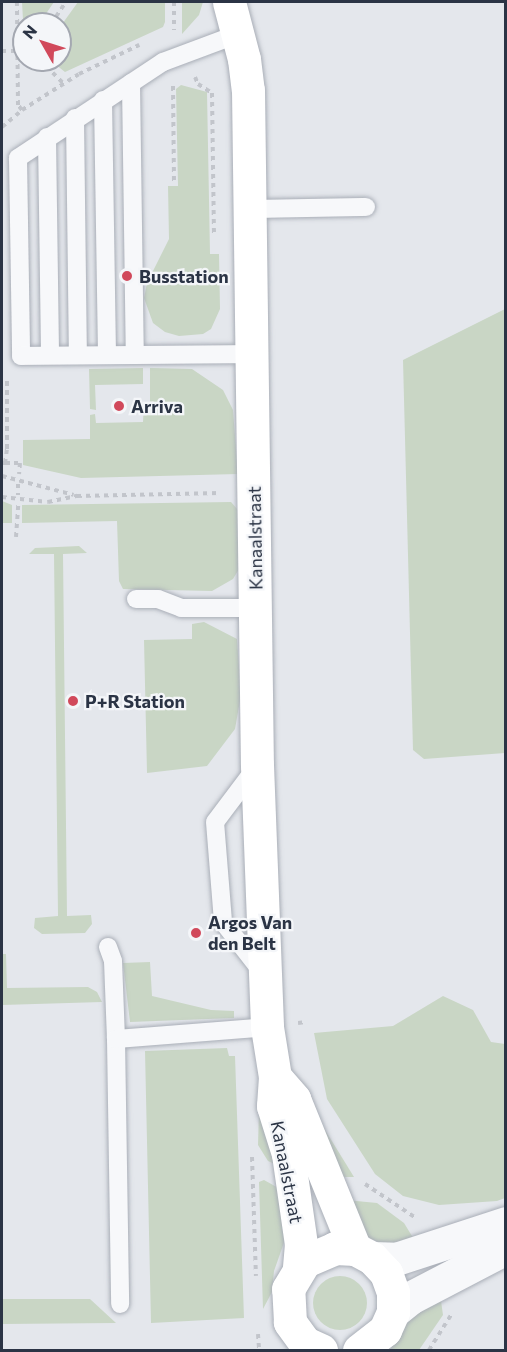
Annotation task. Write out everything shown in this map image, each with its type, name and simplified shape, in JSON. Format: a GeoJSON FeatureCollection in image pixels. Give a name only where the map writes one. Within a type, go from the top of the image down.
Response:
{"type":"FeatureCollection","features":[{"type":"Feature","properties":{"kind":"main road","name":"Kanaalstraat"},"geometry":{"type":"LineString","coordinates":[[229,2],[238,33],[248,90],[257,765],[267,1027],[275,1077],[273,1106],[289,1165],[301,1244],[299,1267]]}},
{"type":"Feature","properties":{"kind":"main road","name":"Kanaalstraat"},"geometry":{"type":"LineString","coordinates":[[275,1077],[294,1100],[364,1254],[386,1273],[393,1292],[393,1312]]}},
{"type":"Feature","properties":{"kind":"main road"},"geometry":{"type":"LineString","coordinates":[[317,1349],[305,1343],[290,1322],[286,1306],[288,1289],[299,1267],[319,1252],[364,1254]]}},
{"type":"Feature","properties":{"kind":"main road"},"geometry":{"type":"LineString","coordinates":[[367,1348],[385,1330],[393,1312]]}},
{"type":"Feature","properties":{"kind":"street"},"geometry":{"type":"LineString","coordinates":[[364,1254],[396,1259],[506,1223]]}},
{"type":"Feature","properties":{"kind":"street"},"geometry":{"type":"LineString","coordinates":[[393,1312],[410,1298],[506,1248]]}},
{"type":"Feature","properties":{"kind":"lane"},"geometry":{"type":"LineString","coordinates":[[238,33],[163,62],[75,118],[18,158],[21,356],[251,354]]}},
{"type":"Feature","properties":{"kind":"lane"},"geometry":{"type":"LineString","coordinates":[[131,82],[135,354]]}},
{"type":"Feature","properties":{"kind":"lane"},"geometry":{"type":"LineString","coordinates":[[104,100],[107,354]]}},
{"type":"Feature","properties":{"kind":"lane"},"geometry":{"type":"LineString","coordinates":[[75,118],[78,355]]}},
{"type":"Feature","properties":{"kind":"lane"},"geometry":{"type":"LineString","coordinates":[[47,138],[50,355]]}},
{"type":"Feature","properties":{"kind":"lane"},"geometry":{"type":"LineString","coordinates":[[249,209],[366,207]]}},
{"type":"Feature","properties":{"kind":"lane"},"geometry":{"type":"LineString","coordinates":[[136,599],[158,599],[181,608]]}},
{"type":"Feature","properties":{"kind":"lane"},"geometry":{"type":"LineString","coordinates":[[159,616],[181,608],[256,608]]}},
{"type":"Feature","properties":{"kind":"lane"},"geometry":{"type":"LineString","coordinates":[[257,765],[215,822],[223,922],[265,975]]}},
{"type":"Feature","properties":{"kind":"lane"},"geometry":{"type":"LineString","coordinates":[[108,947],[113,961],[116,1039],[120,1304]]}},
{"type":"Feature","properties":{"kind":"lane"},"geometry":{"type":"LineString","coordinates":[[116,1039],[267,1027]]}},
{"type":"Feature","properties":{"kind":"path"},"geometry":{"type":"LineString","coordinates":[[163,35],[174,30],[174,2]]}},
{"type":"Feature","properties":{"kind":"path"},"geometry":{"type":"LineString","coordinates":[[2,127],[22,110],[63,83],[141,44]]}},
{"type":"Feature","properties":{"kind":"path"},"geometry":{"type":"LineString","coordinates":[[114,56],[118,62]]}},
{"type":"Feature","properties":{"kind":"path"},"geometry":{"type":"LineString","coordinates":[[86,70],[89,76]]}},
{"type":"Feature","properties":{"kind":"path"},"geometry":{"type":"LineString","coordinates":[[18,72],[18,105],[22,110]]}},
{"type":"Feature","properties":{"kind":"path"},"geometry":{"type":"LineString","coordinates":[[52,72],[63,83]]}},
{"type":"Feature","properties":{"kind":"path"},"geometry":{"type":"LineString","coordinates":[[195,77],[198,84]]}},
{"type":"Feature","properties":{"kind":"path"},"geometry":{"type":"LineString","coordinates":[[174,181],[172,88],[178,81]]}},
{"type":"Feature","properties":{"kind":"path"},"geometry":{"type":"LineString","coordinates":[[189,81],[212,93],[214,233]]}},
{"type":"Feature","properties":{"kind":"path"},"geometry":{"type":"LineString","coordinates":[[57,87],[60,93]]}},
{"type":"Feature","properties":{"kind":"path"},"geometry":{"type":"LineString","coordinates":[[28,106],[32,112]]}},
{"type":"Feature","properties":{"kind":"path"},"geometry":{"type":"LineString","coordinates":[[5,463],[20,463],[19,474]]}},
{"type":"Feature","properties":{"kind":"path"},"geometry":{"type":"LineString","coordinates":[[2,476],[77,496]]}},
{"type":"Feature","properties":{"kind":"path"},"geometry":{"type":"LineString","coordinates":[[18,484],[18,495]]}},
{"type":"Feature","properties":{"kind":"path"},"geometry":{"type":"LineString","coordinates":[[2,497],[48,502],[77,496],[254,492]]}},
{"type":"Feature","properties":{"kind":"path"},"geometry":{"type":"LineString","coordinates":[[16,537],[18,505]]}},
{"type":"Feature","properties":{"kind":"path"},"geometry":{"type":"LineString","coordinates":[[252,1146],[257,1288]]}},
{"type":"Feature","properties":{"kind":"path"},"geometry":{"type":"LineString","coordinates":[[360,1178],[375,1194],[421,1220]]}},
{"type":"Feature","properties":{"kind":"path"},"geometry":{"type":"LineString","coordinates":[[429,1350],[456,1307]]}},
{"type":"Feature","properties":{"kind":"path"},"geometry":{"type":"LineString","coordinates":[[258,1331],[259,1350]]}},
{"type":"Feature","properties":{"kind":"green space"},"geometry":{"type":"Polygon","coordinates":[[[22,2],[54,2],[47,12],[23,12],[22,2]]]}},
{"type":"Feature","properties":{"kind":"green space"},"geometry":{"type":"Polygon","coordinates":[[[78,2],[165,2],[165,22],[163,27],[72,69],[71,12],[78,2]]]}},
{"type":"Feature","properties":{"kind":"green space"},"geometry":{"type":"Polygon","coordinates":[[[182,2],[203,2],[199,15],[182,34],[182,2]]]}},
{"type":"Feature","properties":{"kind":"green space"},"geometry":{"type":"Polygon","coordinates":[[[181,85],[207,92],[210,254],[219,254],[220,309],[211,329],[203,334],[179,336],[165,332],[153,323],[144,298],[147,283],[169,239],[168,186],[178,186],[176,89],[181,85]]]}},
{"type":"Feature","properties":{"kind":"green space"},"geometry":{"type":"Polygon","coordinates":[[[505,309],[505,753],[424,759],[413,750],[403,360],[505,309]]]}},
{"type":"Feature","properties":{"kind":"green space"},"geometry":{"type":"Polygon","coordinates":[[[143,368],[143,384],[95,385],[96,410],[90,409],[89,369],[143,368]]]}},
{"type":"Feature","properties":{"kind":"green space"},"geometry":{"type":"Polygon","coordinates":[[[150,368],[192,369],[223,390],[233,410],[238,474],[81,478],[23,465],[23,440],[90,439],[90,415],[95,414],[96,423],[143,422],[144,402],[150,402],[150,368]]]}},
{"type":"Feature","properties":{"kind":"green space"},"geometry":{"type":"Polygon","coordinates":[[[2,501],[12,505],[12,523],[2,523],[2,501]]]}},
{"type":"Feature","properties":{"kind":"green space"},"geometry":{"type":"Polygon","coordinates":[[[231,502],[238,510],[239,569],[233,579],[212,591],[123,589],[119,581],[117,521],[22,523],[22,505],[231,502]]]}},
{"type":"Feature","properties":{"kind":"green space"},"geometry":{"type":"Polygon","coordinates":[[[79,546],[87,553],[63,554],[67,916],[91,915],[92,924],[85,933],[42,934],[34,928],[35,918],[58,916],[54,554],[29,554],[35,548],[79,546]]]}},
{"type":"Feature","properties":{"kind":"green space"},"geometry":{"type":"Polygon","coordinates":[[[204,622],[237,639],[241,695],[235,729],[207,766],[147,773],[144,640],[192,639],[192,624],[204,622]]]}},
{"type":"Feature","properties":{"kind":"green space"},"geometry":{"type":"Polygon","coordinates":[[[2,954],[6,954],[7,988],[88,987],[97,992],[102,1002],[2,1005],[2,954]]]}},
{"type":"Feature","properties":{"kind":"green space"},"geometry":{"type":"Polygon","coordinates":[[[150,962],[152,996],[211,1010],[234,1011],[234,1018],[130,1022],[123,963],[150,962]]]}},
{"type":"Feature","properties":{"kind":"green space"},"geometry":{"type":"Polygon","coordinates":[[[443,996],[473,1010],[491,1042],[505,1044],[505,1198],[497,1201],[439,1205],[403,1196],[375,1174],[327,1099],[314,1033],[393,1026],[443,996]]]}},
{"type":"Feature","properties":{"kind":"green space"},"geometry":{"type":"Polygon","coordinates":[[[227,1048],[229,1056],[235,1056],[244,1318],[151,1323],[145,1051],[227,1048]]]}},
{"type":"Feature","properties":{"kind":"green space"},"geometry":{"type":"Polygon","coordinates":[[[259,1111],[277,1165],[268,1161],[258,1145],[259,1111]]]}},
{"type":"Feature","properties":{"kind":"green space"},"geometry":{"type":"Polygon","coordinates":[[[322,1125],[354,1177],[336,1177],[322,1125]]]}},
{"type":"Feature","properties":{"kind":"green space"},"geometry":{"type":"Polygon","coordinates":[[[264,1180],[282,1190],[286,1237],[274,1271],[272,1292],[263,1309],[259,1182],[264,1180]]]}},
{"type":"Feature","properties":{"kind":"green space"},"geometry":{"type":"Polygon","coordinates":[[[346,1200],[377,1203],[404,1223],[415,1241],[384,1244],[371,1239],[360,1230],[346,1200]]]}},
{"type":"Feature","properties":{"kind":"green space"},"geometry":{"type":"Polygon","coordinates":[[[335,1276],[345,1276],[355,1280],[363,1288],[367,1303],[363,1318],[355,1326],[345,1330],[335,1330],[325,1326],[317,1318],[313,1308],[313,1298],[317,1288],[325,1280],[335,1276]]]}},
{"type":"Feature","properties":{"kind":"green space"},"geometry":{"type":"Polygon","coordinates":[[[440,1294],[443,1315],[419,1350],[390,1350],[412,1314],[440,1294]]]}},
{"type":"Feature","properties":{"kind":"green space"},"geometry":{"type":"Polygon","coordinates":[[[2,1299],[90,1299],[116,1323],[2,1324],[2,1299]]]}},
{"type":"Feature","properties":{"kind":"place","name":"Busstation"},"geometry":{"type":"Point","coordinates":[127,276]}},
{"type":"Feature","properties":{"kind":"place","name":"Arriva"},"geometry":{"type":"Point","coordinates":[119,406]}},
{"type":"Feature","properties":{"kind":"place","name":"P+R Station"},"geometry":{"type":"Point","coordinates":[73,701]}},
{"type":"Feature","properties":{"kind":"place","name":"Argos Van den Belt"},"geometry":{"type":"Point","coordinates":[196,933]}}]}
